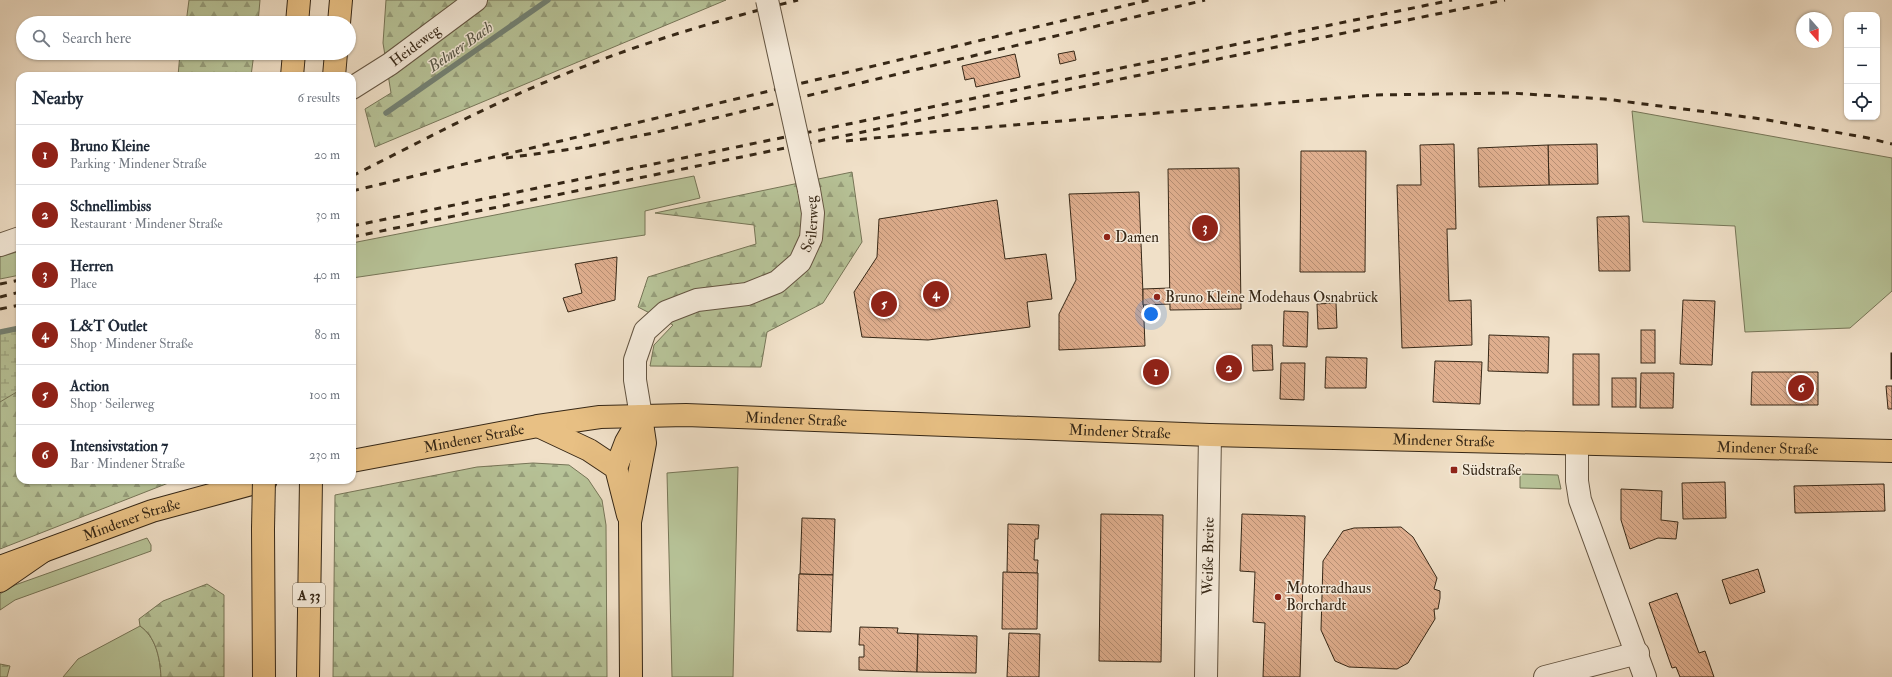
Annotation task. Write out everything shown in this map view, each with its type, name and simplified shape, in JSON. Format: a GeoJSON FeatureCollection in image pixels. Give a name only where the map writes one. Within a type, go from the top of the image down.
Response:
{"type":"FeatureCollection","features":[{"type":"Feature","properties":{"kind":"main road"},"geometry":{"type":"LineString","coordinates":[[298,16],[299,0]]}},
{"type":"Feature","properties":{"kind":"main road"},"geometry":{"type":"LineString","coordinates":[[340,16],[341,0]]}},
{"type":"Feature","properties":{"kind":"main road"},"geometry":{"type":"LineString","coordinates":[[292,72],[293,60]]}},
{"type":"Feature","properties":{"kind":"main road","name":"Mindener Straße"},"geometry":{"type":"LineString","coordinates":[[356,460],[538,426],[600,417],[693,415],[1210,435],[1577,445],[1892,451]]}},
{"type":"Feature","properties":{"kind":"main road"},"geometry":{"type":"LineString","coordinates":[[630,522],[616,468],[626,442],[641,416]]}},
{"type":"Feature","properties":{"kind":"main road"},"geometry":{"type":"LineString","coordinates":[[631,677],[630,522],[645,443],[641,416]]}},
{"type":"Feature","properties":{"kind":"main road"},"geometry":{"type":"LineString","coordinates":[[538,426],[589,450],[616,468]]}},
{"type":"Feature","properties":{"kind":"main road","name":"Mindener Straße"},"geometry":{"type":"LineString","coordinates":[[0,567],[152,511],[250,484]]}},
{"type":"Feature","properties":{"kind":"main road"},"geometry":{"type":"LineString","coordinates":[[264,677],[263,529],[265,484]]}},
{"type":"Feature","properties":{"kind":"main road","name":"A 33"},"geometry":{"type":"LineString","coordinates":[[308,677],[310,512],[312,484]]}},
{"type":"Feature","properties":{"kind":"main road"},"geometry":{"type":"LineString","coordinates":[[0,581],[42,552]]}},
{"type":"Feature","properties":{"kind":"street","name":"Heideweg"},"geometry":{"type":"LineString","coordinates":[[356,85],[390,64],[476,0]]}},
{"type":"Feature","properties":{"kind":"street","name":"Seilerweg"},"geometry":{"type":"LineString","coordinates":[[641,416],[635,380],[635,360],[645,331],[666,312],[672,309],[697,300],[747,294],[777,282],[800,262],[811,238],[814,213],[767,0]]}},
{"type":"Feature","properties":{"kind":"street"},"geometry":{"type":"LineString","coordinates":[[0,245],[16,239]]}},
{"type":"Feature","properties":{"kind":"street","name":"Weiße Breite"},"geometry":{"type":"LineString","coordinates":[[1206,677],[1210,435]]}},
{"type":"Feature","properties":{"kind":"street"},"geometry":{"type":"LineString","coordinates":[[1577,445],[1577,480],[1580,500],[1638,654],[1645,677]]}},
{"type":"Feature","properties":{"kind":"street"},"geometry":{"type":"LineString","coordinates":[[1545,677],[1638,654]]}},
{"type":"Feature","properties":{"kind":"green space"},"geometry":{"type":"Polygon","coordinates":[[[189,0],[260,0],[259,16],[187,16],[189,0]]]}},
{"type":"Feature","properties":{"kind":"green space"},"geometry":{"type":"Polygon","coordinates":[[[386,0],[726,0],[375,147],[365,109],[391,93],[383,43],[386,0]]]}},
{"type":"Feature","properties":{"kind":"green space"},"geometry":{"type":"Polygon","coordinates":[[[179,60],[253,60],[252,72],[178,72],[179,60]]]}},
{"type":"Feature","properties":{"kind":"green space"},"geometry":{"type":"Polygon","coordinates":[[[1632,111],[1892,158],[1892,291],[1850,328],[1745,332],[1735,226],[1643,222],[1632,111]]]}},
{"type":"Feature","properties":{"kind":"green space"},"geometry":{"type":"Polygon","coordinates":[[[852,172],[862,242],[823,303],[767,332],[761,367],[650,366],[654,345],[673,325],[638,307],[648,277],[756,244],[754,225],[655,213],[852,172]]]}},
{"type":"Feature","properties":{"kind":"green space"},"geometry":{"type":"Polygon","coordinates":[[[694,176],[700,198],[645,211],[645,235],[356,277],[356,242],[694,176]]]}},
{"type":"Feature","properties":{"kind":"green space"},"geometry":{"type":"Polygon","coordinates":[[[16,252],[16,276],[0,279],[0,257],[16,252]]]}},
{"type":"Feature","properties":{"kind":"green space"},"geometry":{"type":"Polygon","coordinates":[[[16,329],[16,484],[166,484],[0,549],[0,332],[16,329]]]}},
{"type":"Feature","properties":{"kind":"green space"},"geometry":{"type":"Polygon","coordinates":[[[16,329],[16,392],[0,402],[0,332],[16,329]]]}},
{"type":"Feature","properties":{"kind":"green space"},"geometry":{"type":"Polygon","coordinates":[[[533,463],[569,465],[588,479],[602,500],[606,525],[607,677],[333,677],[335,495],[477,467],[533,463]]]}},
{"type":"Feature","properties":{"kind":"green space"},"geometry":{"type":"Polygon","coordinates":[[[738,467],[733,677],[672,677],[667,473],[738,467]]]}},
{"type":"Feature","properties":{"kind":"green space"},"geometry":{"type":"Polygon","coordinates":[[[1520,474],[1558,475],[1561,489],[1520,488],[1520,474]]]}},
{"type":"Feature","properties":{"kind":"green space"},"geometry":{"type":"Polygon","coordinates":[[[147,538],[151,545],[151,551],[15,600],[0,610],[0,594],[15,585],[147,538]]]}},
{"type":"Feature","properties":{"kind":"green space"},"geometry":{"type":"Polygon","coordinates":[[[207,584],[224,595],[224,677],[161,677],[160,663],[156,648],[150,636],[140,626],[139,619],[163,601],[207,584]]]}},
{"type":"Feature","properties":{"kind":"green space"},"geometry":{"type":"Polygon","coordinates":[[[140,626],[150,636],[156,648],[160,663],[161,677],[63,677],[78,659],[140,626]]]}},
{"type":"Feature","properties":{"kind":"green space"},"geometry":{"type":"Polygon","coordinates":[[[0,664],[10,666],[7,677],[0,677],[0,664]]]}},
{"type":"Feature","properties":{"kind":"building"},"geometry":{"type":"Polygon","coordinates":[[[1074,51],[1076,60],[1060,64],[1058,54],[1074,51]]]}},
{"type":"Feature","properties":{"kind":"building"},"geometry":{"type":"Polygon","coordinates":[[[1015,54],[1020,77],[976,87],[974,78],[965,80],[962,66],[1015,54]]]}},
{"type":"Feature","properties":{"kind":"building"},"geometry":{"type":"Polygon","coordinates":[[[1454,144],[1456,229],[1447,229],[1449,301],[1471,300],[1472,345],[1402,348],[1397,185],[1421,185],[1420,145],[1454,144]]]}},
{"type":"Feature","properties":{"kind":"building"},"geometry":{"type":"Polygon","coordinates":[[[1597,144],[1598,184],[1549,185],[1548,145],[1597,144]]]}},
{"type":"Feature","properties":{"kind":"building"},"geometry":{"type":"Polygon","coordinates":[[[1548,145],[1549,185],[1479,187],[1478,148],[1548,145]]]}},
{"type":"Feature","properties":{"kind":"building"},"geometry":{"type":"Polygon","coordinates":[[[1301,151],[1366,151],[1365,272],[1300,272],[1301,151]]]}},
{"type":"Feature","properties":{"kind":"building"},"geometry":{"type":"Polygon","coordinates":[[[1239,168],[1241,309],[1170,310],[1168,169],[1239,168]]]}},
{"type":"Feature","properties":{"kind":"building","name":"Damen"},"geometry":{"type":"Polygon","coordinates":[[[1139,192],[1145,346],[1059,350],[1059,314],[1076,280],[1069,194],[1139,192]]]}},
{"type":"Feature","properties":{"kind":"building"},"geometry":{"type":"Polygon","coordinates":[[[997,200],[1005,259],[1046,254],[1052,299],[1027,302],[1030,327],[928,340],[862,337],[854,292],[877,257],[879,219],[997,200]]]}},
{"type":"Feature","properties":{"kind":"building"},"geometry":{"type":"Polygon","coordinates":[[[1629,216],[1630,271],[1599,271],[1597,217],[1629,216]]]}},
{"type":"Feature","properties":{"kind":"building"},"geometry":{"type":"Polygon","coordinates":[[[617,257],[615,300],[568,312],[563,298],[582,293],[575,264],[617,257]]]}},
{"type":"Feature","properties":{"kind":"building"},"geometry":{"type":"Polygon","coordinates":[[[1170,288],[1170,304],[1143,305],[1143,289],[1170,288]]]}},
{"type":"Feature","properties":{"kind":"building"},"geometry":{"type":"Polygon","coordinates":[[[1683,300],[1715,301],[1712,365],[1680,364],[1683,300]]]}},
{"type":"Feature","properties":{"kind":"building"},"geometry":{"type":"Polygon","coordinates":[[[1336,303],[1337,328],[1318,329],[1317,304],[1336,303]]]}},
{"type":"Feature","properties":{"kind":"building"},"geometry":{"type":"Polygon","coordinates":[[[1284,311],[1308,312],[1307,347],[1283,346],[1284,311]]]}},
{"type":"Feature","properties":{"kind":"building"},"geometry":{"type":"Polygon","coordinates":[[[1641,330],[1655,330],[1655,363],[1641,363],[1641,330]]]}},
{"type":"Feature","properties":{"kind":"building"},"geometry":{"type":"Polygon","coordinates":[[[1489,335],[1549,337],[1548,373],[1488,371],[1489,335]]]}},
{"type":"Feature","properties":{"kind":"building"},"geometry":{"type":"Polygon","coordinates":[[[1252,345],[1272,345],[1273,370],[1253,371],[1252,345]]]}},
{"type":"Feature","properties":{"kind":"building"},"geometry":{"type":"Polygon","coordinates":[[[1892,353],[1892,379],[1891,379],[1892,353]]]}},
{"type":"Feature","properties":{"kind":"building"},"geometry":{"type":"Polygon","coordinates":[[[1573,354],[1599,354],[1599,405],[1573,405],[1573,354]]]}},
{"type":"Feature","properties":{"kind":"building"},"geometry":{"type":"Polygon","coordinates":[[[1326,357],[1367,358],[1366,388],[1325,388],[1326,357]]]}},
{"type":"Feature","properties":{"kind":"building"},"geometry":{"type":"Polygon","coordinates":[[[1435,361],[1482,362],[1480,404],[1433,402],[1435,361]]]}},
{"type":"Feature","properties":{"kind":"building"},"geometry":{"type":"Polygon","coordinates":[[[1281,363],[1305,363],[1304,400],[1280,399],[1281,363]]]}},
{"type":"Feature","properties":{"kind":"building"},"geometry":{"type":"Polygon","coordinates":[[[1752,372],[1818,372],[1818,405],[1751,405],[1752,372]]]}},
{"type":"Feature","properties":{"kind":"building"},"geometry":{"type":"Polygon","coordinates":[[[1641,373],[1674,373],[1673,408],[1640,408],[1641,373]]]}},
{"type":"Feature","properties":{"kind":"building"},"geometry":{"type":"Polygon","coordinates":[[[1612,378],[1636,378],[1636,407],[1612,407],[1612,378]]]}},
{"type":"Feature","properties":{"kind":"building"},"geometry":{"type":"Polygon","coordinates":[[[1886,386],[1892,386],[1892,409],[1888,409],[1886,386]]]}},
{"type":"Feature","properties":{"kind":"building"},"geometry":{"type":"Polygon","coordinates":[[[1725,482],[1726,518],[1683,519],[1682,483],[1725,482]]]}},
{"type":"Feature","properties":{"kind":"building"},"geometry":{"type":"Polygon","coordinates":[[[1884,484],[1885,511],[1795,513],[1794,486],[1884,484]]]}},
{"type":"Feature","properties":{"kind":"building"},"geometry":{"type":"Polygon","coordinates":[[[1621,489],[1662,491],[1661,520],[1678,522],[1676,539],[1658,538],[1630,549],[1621,520],[1621,489]]]}},
{"type":"Feature","properties":{"kind":"building"},"geometry":{"type":"Polygon","coordinates":[[[1101,514],[1163,515],[1161,662],[1099,661],[1101,514]]]}},
{"type":"Feature","properties":{"kind":"building","name":"Motorradhaus Borchardt"},"geometry":{"type":"Polygon","coordinates":[[[1242,514],[1305,516],[1300,677],[1263,677],[1265,623],[1253,622],[1255,572],[1240,571],[1242,514]]]}},
{"type":"Feature","properties":{"kind":"building"},"geometry":{"type":"Polygon","coordinates":[[[802,518],[835,519],[833,575],[800,574],[802,518]]]}},
{"type":"Feature","properties":{"kind":"building"},"geometry":{"type":"Polygon","coordinates":[[[1008,524],[1039,525],[1038,539],[1035,539],[1034,560],[1038,560],[1037,574],[1007,573],[1008,524]]]}},
{"type":"Feature","properties":{"kind":"building"},"geometry":{"type":"Polygon","coordinates":[[[1401,527],[1413,537],[1437,578],[1434,589],[1440,591],[1440,598],[1438,609],[1434,609],[1435,619],[1408,663],[1397,669],[1349,667],[1335,661],[1321,630],[1323,561],[1343,531],[1354,528],[1401,527]]]}},
{"type":"Feature","properties":{"kind":"building"},"geometry":{"type":"Polygon","coordinates":[[[1758,569],[1765,592],[1730,604],[1722,580],[1758,569]]]}},
{"type":"Feature","properties":{"kind":"building"},"geometry":{"type":"Polygon","coordinates":[[[1003,572],[1038,573],[1037,629],[1002,629],[1003,572]]]}},
{"type":"Feature","properties":{"kind":"building"},"geometry":{"type":"Polygon","coordinates":[[[799,574],[833,575],[831,632],[797,631],[799,574]]]}},
{"type":"Feature","properties":{"kind":"building"},"geometry":{"type":"Polygon","coordinates":[[[1677,593],[1699,653],[1705,651],[1714,677],[1680,677],[1676,667],[1672,668],[1649,603],[1677,593]]]}},
{"type":"Feature","properties":{"kind":"building"},"geometry":{"type":"Polygon","coordinates":[[[860,627],[898,628],[897,633],[918,634],[917,672],[859,670],[859,657],[864,657],[864,645],[859,645],[860,627]]]}},
{"type":"Feature","properties":{"kind":"building"},"geometry":{"type":"Polygon","coordinates":[[[1009,633],[1040,634],[1039,677],[1007,677],[1009,633]]]}},
{"type":"Feature","properties":{"kind":"building"},"geometry":{"type":"Polygon","coordinates":[[[918,634],[977,636],[976,673],[917,672],[918,634]]]}},
{"type":"Feature","properties":{"kind":"waterway","name":"Belmer Bach"},"geometry":{"type":"LineString","coordinates":[[386,113],[548,0]]}},
{"type":"Feature","properties":{"kind":"waterway","name":"Belmer Bach"},"geometry":{"type":"LineString","coordinates":[[0,332],[16,329]]}},
{"type":"Feature","properties":{"kind":"railway"},"geometry":{"type":"LineString","coordinates":[[356,174],[484,110],[565,74],[622,52],[680,33],[798,0]]}},
{"type":"Feature","properties":{"kind":"railway"},"geometry":{"type":"LineString","coordinates":[[356,190],[1149,0]]}},
{"type":"Feature","properties":{"kind":"railway"},"geometry":{"type":"LineString","coordinates":[[506,158],[579,148],[653,133],[1205,0]]}},
{"type":"Feature","properties":{"kind":"railway"},"geometry":{"type":"LineString","coordinates":[[356,225],[1452,0]]}},
{"type":"Feature","properties":{"kind":"railway"},"geometry":{"type":"LineString","coordinates":[[356,236],[1505,0]]}},
{"type":"Feature","properties":{"kind":"railway"},"geometry":{"type":"LineString","coordinates":[[846,141],[942,131],[1374,95],[1510,93],[1605,99],[1762,119],[1868,138],[1892,144]]}},
{"type":"Feature","properties":{"kind":"railway"},"geometry":{"type":"LineString","coordinates":[[0,284],[16,281]]}},
{"type":"Feature","properties":{"kind":"railway"},"geometry":{"type":"LineString","coordinates":[[0,297],[16,293]]}},
{"type":"Feature","properties":{"kind":"railway"},"geometry":{"type":"LineString","coordinates":[[0,309],[16,306]]}},
{"type":"Feature","properties":{"kind":"place","name":"Herren"},"geometry":{"type":"Point","coordinates":[1205,228]}},
{"type":"Feature","properties":{"kind":"place","name":"Damen"},"geometry":{"type":"Point","coordinates":[1107,237]}},
{"type":"Feature","properties":{"kind":"place","name":"L&T Outlet"},"geometry":{"type":"Point","coordinates":[936,294]}},
{"type":"Feature","properties":{"kind":"place","name":"Bruno Kleine Modehaus Osnabrück"},"geometry":{"type":"Point","coordinates":[1157,297]}},
{"type":"Feature","properties":{"kind":"place","name":"Action"},"geometry":{"type":"Point","coordinates":[884,304]}},
{"type":"Feature","properties":{"kind":"place","name":"Schnellimbiss"},"geometry":{"type":"Point","coordinates":[1229,368]}},
{"type":"Feature","properties":{"kind":"place","name":"Bruno Kleine"},"geometry":{"type":"Point","coordinates":[1156,372]}},
{"type":"Feature","properties":{"kind":"place","name":"Intensivstation 7"},"geometry":{"type":"Point","coordinates":[1801,388]}},
{"type":"Feature","properties":{"kind":"place","name":"Südstraße"},"geometry":{"type":"Point","coordinates":[1454,470]}},
{"type":"Feature","properties":{"kind":"place","name":"Motorradhaus Borchardt"},"geometry":{"type":"Point","coordinates":[1278,597]}}]}
